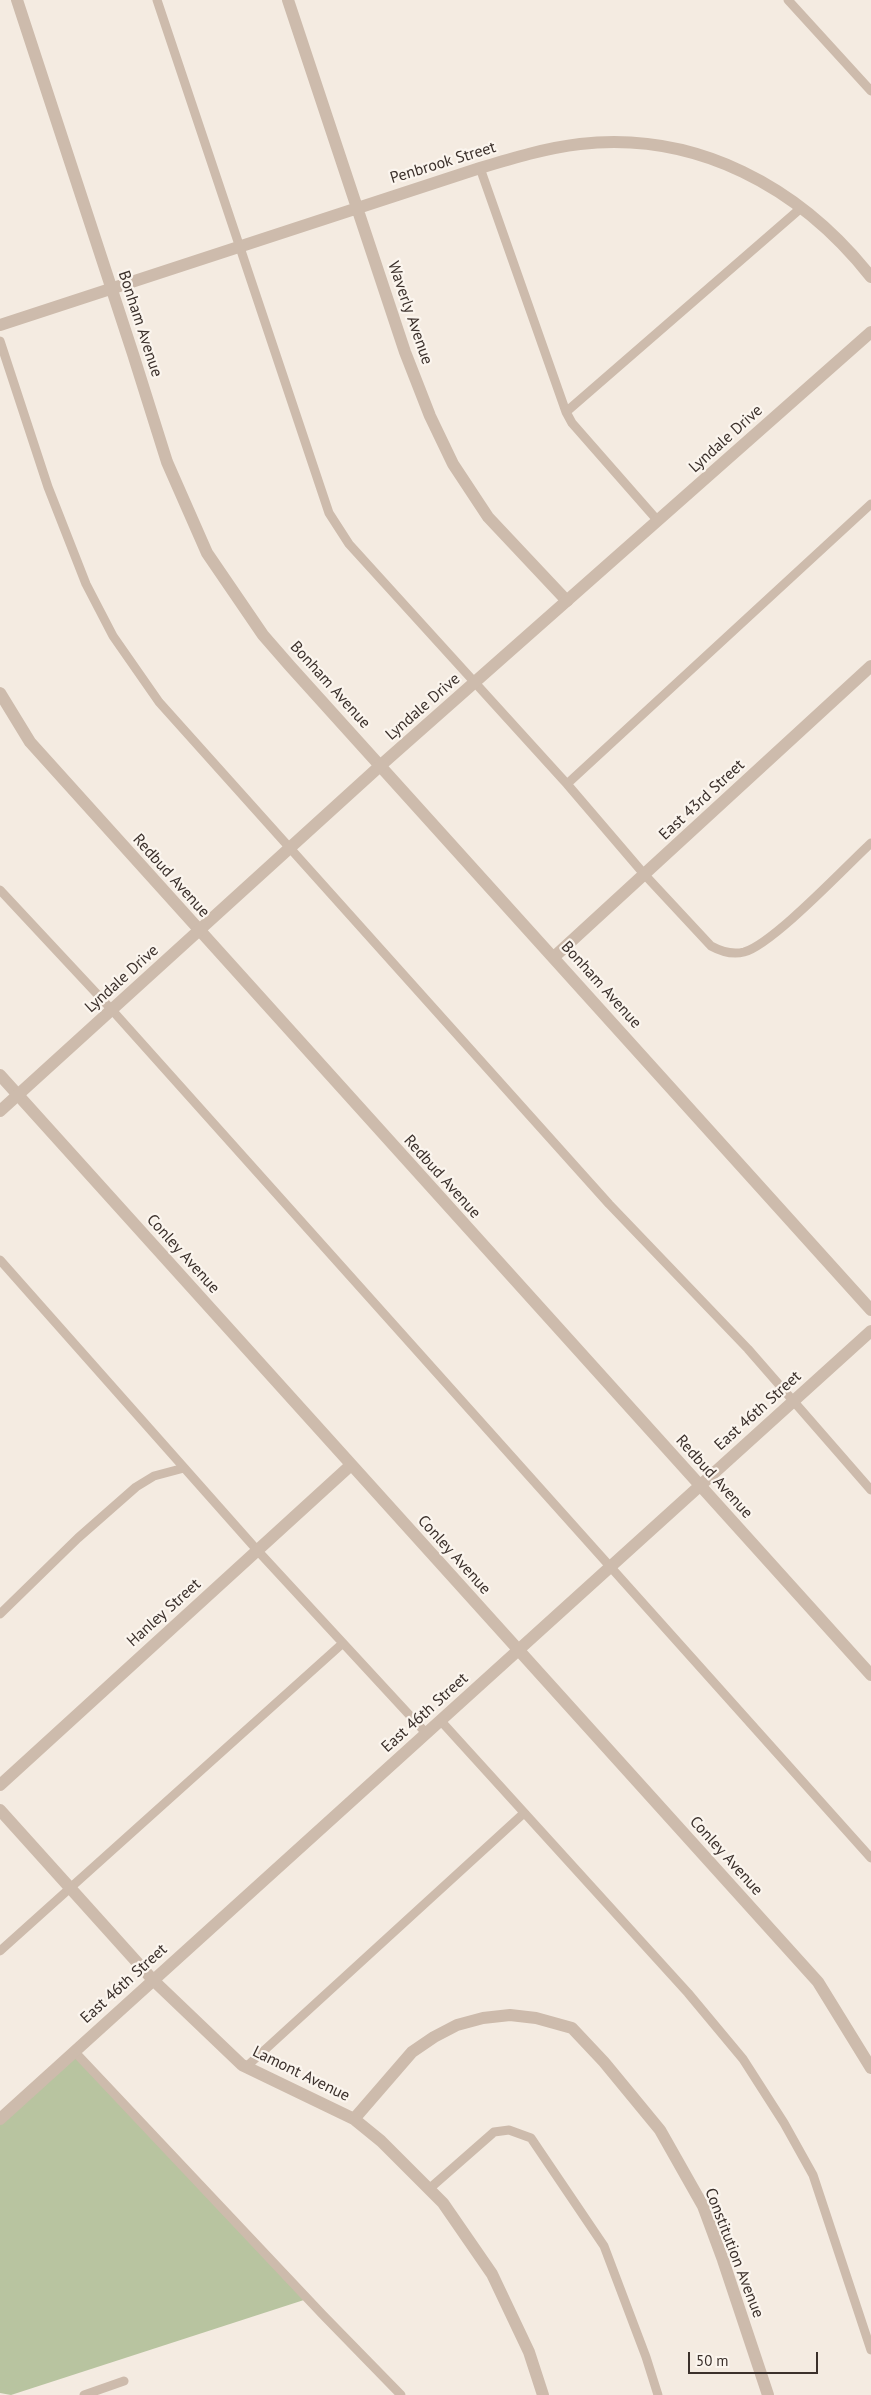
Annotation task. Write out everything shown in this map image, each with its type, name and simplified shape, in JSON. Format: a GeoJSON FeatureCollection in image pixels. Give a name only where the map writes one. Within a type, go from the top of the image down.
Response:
{"type":"FeatureCollection","features":[{"type":"Feature","properties":{"kind":"street","name":"Bonham Avenue"},"geometry":{"type":"LineString","coordinates":[[16,0],[167,462],[207,553],[263,635],[871,1310]]}},
{"type":"Feature","properties":{"kind":"street","name":"Waverly Avenue"},"geometry":{"type":"LineString","coordinates":[[288,0],[405,352],[430,416],[453,464],[488,517],[566,602]]}},
{"type":"Feature","properties":{"kind":"street","name":"Penbrook Street"},"geometry":{"type":"LineString","coordinates":[[0,325],[480,168],[554,148],[581,144],[617,143],[656,146],[689,152],[722,162],[755,176],[786,195],[824,226],[871,277]]}},
{"type":"Feature","properties":{"kind":"street","name":"Lyndale Drive"},"geometry":{"type":"LineString","coordinates":[[0,1111],[381,765],[871,332]]}},
{"type":"Feature","properties":{"kind":"street","name":"East 43rd Street"},"geometry":{"type":"LineString","coordinates":[[554,957],[871,666]]}},
{"type":"Feature","properties":{"kind":"street","name":"Redbud Avenue"},"geometry":{"type":"LineString","coordinates":[[0,693],[30,742],[198,931],[871,1675]]}},
{"type":"Feature","properties":{"kind":"street","name":"Conley Avenue"},"geometry":{"type":"LineString","coordinates":[[0,1074],[818,1982],[871,2068]]}},
{"type":"Feature","properties":{"kind":"street","name":"East 46th Street"},"geometry":{"type":"LineString","coordinates":[[0,2119],[871,1331]]}},
{"type":"Feature","properties":{"kind":"street","name":"Hanley Street"},"geometry":{"type":"LineString","coordinates":[[0,1786],[351,1465]]}},
{"type":"Feature","properties":{"kind":"street","name":"Lamont Avenue"},"geometry":{"type":"LineString","coordinates":[[0,1810],[153,1980],[246,2067],[354,2118],[382,2141],[443,2202],[492,2274],[529,2352],[543,2395]]}},
{"type":"Feature","properties":{"kind":"street","name":"Constitution Avenue"},"geometry":{"type":"LineString","coordinates":[[354,2118],[412,2052],[434,2037],[458,2026],[483,2018],[510,2016],[536,2018],[572,2028],[604,2062],[660,2130],[703,2206],[768,2395]]}},
{"type":"Feature","properties":{"kind":"lane"},"geometry":{"type":"LineString","coordinates":[[158,0],[238,246],[329,512],[349,544],[567,784],[644,874],[711,946],[725,953],[743,952],[752,949],[788,921],[871,843]]}},
{"type":"Feature","properties":{"kind":"lane"},"geometry":{"type":"LineString","coordinates":[[788,0],[871,91]]}},
{"type":"Feature","properties":{"kind":"lane"},"geometry":{"type":"LineString","coordinates":[[480,168],[566,412],[572,423],[658,521]]}},
{"type":"Feature","properties":{"kind":"lane"},"geometry":{"type":"LineString","coordinates":[[566,412],[801,208]]}},
{"type":"Feature","properties":{"kind":"lane"},"geometry":{"type":"LineString","coordinates":[[0,341],[58,512],[86,584],[113,636],[159,702],[609,1204],[748,1349],[871,1490]]}},
{"type":"Feature","properties":{"kind":"lane"},"geometry":{"type":"LineString","coordinates":[[567,784],[871,504]]}},
{"type":"Feature","properties":{"kind":"lane"},"geometry":{"type":"LineString","coordinates":[[0,890],[112,1010],[871,1858]]}},
{"type":"Feature","properties":{"kind":"lane"},"geometry":{"type":"LineString","coordinates":[[0,1260],[184,1468],[426,1733]]}},
{"type":"Feature","properties":{"kind":"lane"},"geometry":{"type":"LineString","coordinates":[[0,1614],[78,1538],[136,1488],[154,1476],[184,1468]]}},
{"type":"Feature","properties":{"kind":"lane"},"geometry":{"type":"LineString","coordinates":[[0,1951],[69,1887],[343,1643]]}},
{"type":"Feature","properties":{"kind":"lane"},"geometry":{"type":"LineString","coordinates":[[440,1720],[688,1993],[743,2059],[784,2123],[813,2175],[871,2350]]}},
{"type":"Feature","properties":{"kind":"lane"},"geometry":{"type":"LineString","coordinates":[[246,2067],[524,1813]]}},
{"type":"Feature","properties":{"kind":"lane"},"geometry":{"type":"LineString","coordinates":[[74,2051],[311,2303],[401,2395]]}},
{"type":"Feature","properties":{"kind":"lane"},"geometry":{"type":"LineString","coordinates":[[429,2189],[494,2132],[509,2130],[531,2138],[604,2246],[646,2357],[658,2395]]}},
{"type":"Feature","properties":{"kind":"lane"},"geometry":{"type":"LineString","coordinates":[[84,2395],[124,2381]]}},
{"type":"Feature","properties":{"kind":"green space"},"geometry":{"type":"Polygon","coordinates":[[[74,2052],[307,2299],[11,2395],[0,2393],[0,2118],[74,2052]]]}}]}
